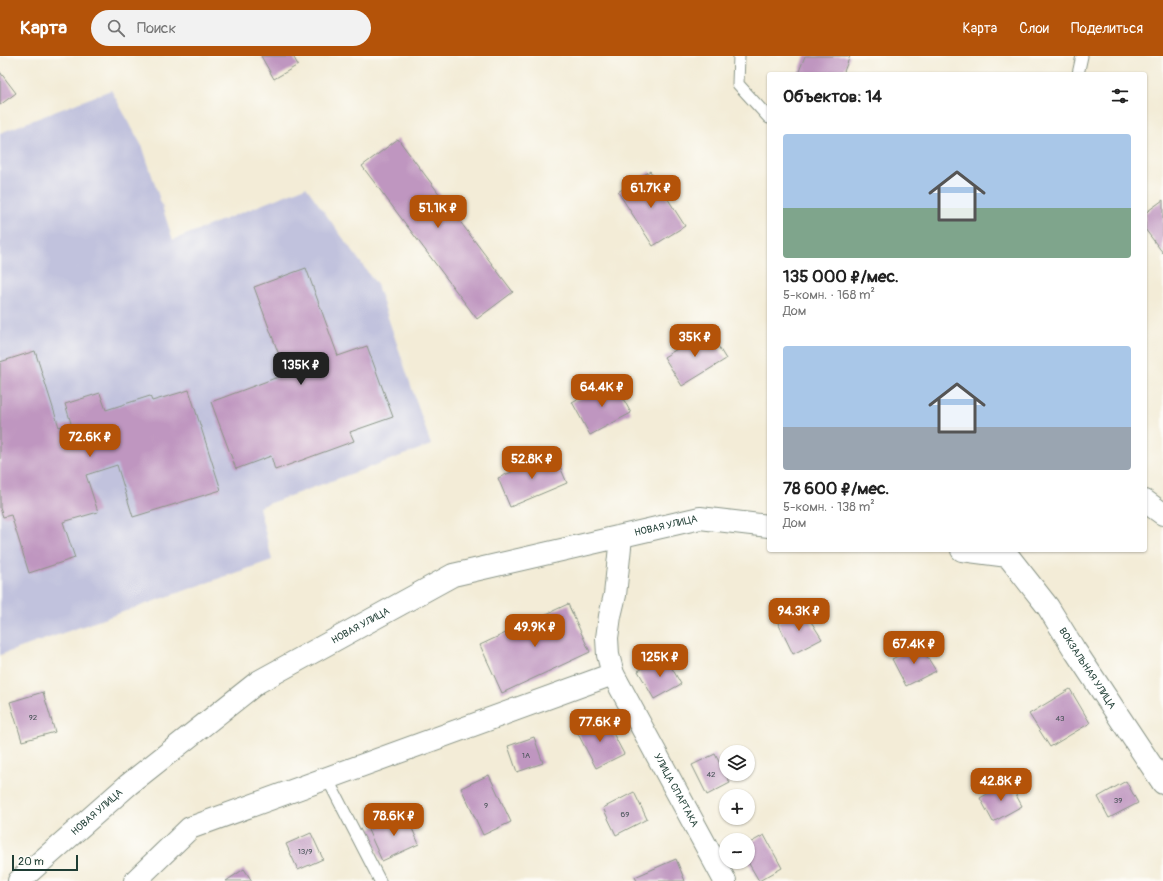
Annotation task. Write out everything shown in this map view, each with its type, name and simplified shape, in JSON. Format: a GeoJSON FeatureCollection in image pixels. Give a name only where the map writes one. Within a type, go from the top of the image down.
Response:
{"type":"FeatureCollection","features":[{"type":"Feature","properties":{"kind":"street"},"geometry":{"type":"LineString","coordinates":[[1147,502],[1163,514]]}},
{"type":"Feature","properties":{"kind":"street","name":"НОВАЯ УЛИЦА"},"geometry":{"type":"LineString","coordinates":[[19,881],[128,785],[258,682],[453,575],[700,518],[767,526]]}},
{"type":"Feature","properties":{"kind":"street","name":"УЛИЦА СПАРТАКА"},"geometry":{"type":"LineString","coordinates":[[621,537],[615,596],[607,638],[608,655],[613,674],[725,881]]}},
{"type":"Feature","properties":{"kind":"street"},"geometry":{"type":"LineString","coordinates":[[992,552],[1007,553]]}},
{"type":"Feature","properties":{"kind":"street","name":"ВОКЗАЛЬНАЯ УЛИЦА"},"geometry":{"type":"LineString","coordinates":[[1007,553],[1048,607],[1074,649],[1163,783]]}},
{"type":"Feature","properties":{"kind":"street"},"geometry":{"type":"LineString","coordinates":[[136,881],[190,828],[613,674]]}},
{"type":"Feature","properties":{"kind":"lane"},"geometry":{"type":"LineString","coordinates":[[740,56],[738,84],[767,116]]}},
{"type":"Feature","properties":{"kind":"lane"},"geometry":{"type":"LineString","coordinates":[[1078,72],[1082,56]]}},
{"type":"Feature","properties":{"kind":"lane"},"geometry":{"type":"LineString","coordinates":[[327,778],[380,881]]}},
{"type":"Feature","properties":{"kind":"shaded area"},"geometry":{"type":"Polygon","coordinates":[[[111,90],[143,148],[173,240],[306,187],[377,285],[431,445],[259,507],[272,560],[0,655],[0,133],[111,90]]]}},
{"type":"Feature","properties":{"kind":"building"},"geometry":{"type":"Polygon","coordinates":[[[261,56],[293,56],[298,65],[274,79],[261,56]]]}},
{"type":"Feature","properties":{"kind":"building"},"geometry":{"type":"Polygon","coordinates":[[[805,56],[850,56],[844,72],[799,72],[805,56]]]}},
{"type":"Feature","properties":{"kind":"building"},"geometry":{"type":"Polygon","coordinates":[[[0,72],[16,93],[0,105],[0,72]]]}},
{"type":"Feature","properties":{"kind":"building"},"geometry":{"type":"Polygon","coordinates":[[[398,139],[513,292],[477,319],[362,166],[398,139]]]}},
{"type":"Feature","properties":{"kind":"building"},"geometry":{"type":"Polygon","coordinates":[[[650,171],[685,226],[653,246],[618,192],[650,171]]]}},
{"type":"Feature","properties":{"kind":"building"},"geometry":{"type":"Polygon","coordinates":[[[1163,200],[1163,253],[1147,232],[1147,212],[1163,200]]]}},
{"type":"Feature","properties":{"kind":"building"},"geometry":{"type":"Polygon","coordinates":[[[306,268],[338,356],[367,346],[393,417],[350,432],[354,441],[275,470],[271,456],[236,469],[211,402],[286,374],[254,287],[306,268]]]}},
{"type":"Feature","properties":{"kind":"building"},"geometry":{"type":"Polygon","coordinates":[[[708,330],[726,359],[682,386],[664,357],[708,330]]]}},
{"type":"Feature","properties":{"kind":"building"},"geometry":{"type":"Polygon","coordinates":[[[35,351],[59,427],[71,423],[65,404],[100,393],[106,410],[150,396],[152,401],[189,390],[221,490],[133,517],[117,465],[86,475],[98,512],[63,522],[75,558],[29,573],[11,515],[3,517],[0,508],[0,362],[35,351]]]}},
{"type":"Feature","properties":{"kind":"building"},"geometry":{"type":"Polygon","coordinates":[[[613,380],[631,413],[590,435],[572,402],[613,380]]]}},
{"type":"Feature","properties":{"kind":"building"},"geometry":{"type":"Polygon","coordinates":[[[554,453],[567,483],[510,507],[498,478],[554,453]]]}},
{"type":"Feature","properties":{"kind":"building"},"geometry":{"type":"Polygon","coordinates":[[[568,604],[590,652],[502,693],[480,645],[568,604]]]}},
{"type":"Feature","properties":{"kind":"building"},"geometry":{"type":"Polygon","coordinates":[[[803,609],[822,639],[793,654],[778,623],[803,609]]]}},
{"type":"Feature","properties":{"kind":"building"},"geometry":{"type":"Polygon","coordinates":[[[920,645],[936,671],[906,686],[892,659],[920,645]]]}},
{"type":"Feature","properties":{"kind":"building"},"geometry":{"type":"Polygon","coordinates":[[[665,656],[681,684],[654,699],[638,671],[665,656]]]}},
{"type":"Feature","properties":{"kind":"building"},"geometry":{"type":"Polygon","coordinates":[[[1070,689],[1090,723],[1050,747],[1029,714],[1070,689]]]}},
{"type":"Feature","properties":{"kind":"building"},"geometry":{"type":"Polygon","coordinates":[[[43,692],[55,732],[22,741],[10,702],[43,692]]]}},
{"type":"Feature","properties":{"kind":"building"},"geometry":{"type":"Polygon","coordinates":[[[605,718],[624,754],[596,768],[577,732],[605,718]]]}},
{"type":"Feature","properties":{"kind":"building"},"geometry":{"type":"Polygon","coordinates":[[[534,737],[543,763],[517,772],[508,746],[534,737]]]}},
{"type":"Feature","properties":{"kind":"building"},"geometry":{"type":"Polygon","coordinates":[[[715,754],[719,762],[719,781],[729,781],[730,783],[707,795],[692,765],[715,754]]]}},
{"type":"Feature","properties":{"kind":"building"},"geometry":{"type":"Polygon","coordinates":[[[489,775],[511,822],[483,835],[461,788],[489,775]]]}},
{"type":"Feature","properties":{"kind":"building"},"geometry":{"type":"Polygon","coordinates":[[[1126,781],[1138,803],[1109,818],[1098,797],[1126,781]]]}},
{"type":"Feature","properties":{"kind":"building"},"geometry":{"type":"Polygon","coordinates":[[[1009,782],[1022,806],[993,822],[980,798],[1009,782]]]}},
{"type":"Feature","properties":{"kind":"building"},"geometry":{"type":"Polygon","coordinates":[[[634,792],[647,819],[616,835],[603,808],[634,792]]]}},
{"type":"Feature","properties":{"kind":"building"},"geometry":{"type":"Polygon","coordinates":[[[405,813],[419,844],[382,861],[368,830],[405,813]]]}},
{"type":"Feature","properties":{"kind":"building"},"geometry":{"type":"Polygon","coordinates":[[[311,833],[323,859],[298,870],[286,844],[311,833]]]}},
{"type":"Feature","properties":{"kind":"building"},"geometry":{"type":"Polygon","coordinates":[[[764,835],[782,868],[759,881],[752,869],[755,869],[755,840],[764,835]]]}},
{"type":"Feature","properties":{"kind":"building"},"geometry":{"type":"Polygon","coordinates":[[[676,859],[685,881],[637,881],[635,877],[676,859]]]}},
{"type":"Feature","properties":{"kind":"building"},"geometry":{"type":"Polygon","coordinates":[[[244,869],[252,881],[226,881],[244,869]]]}}]}
